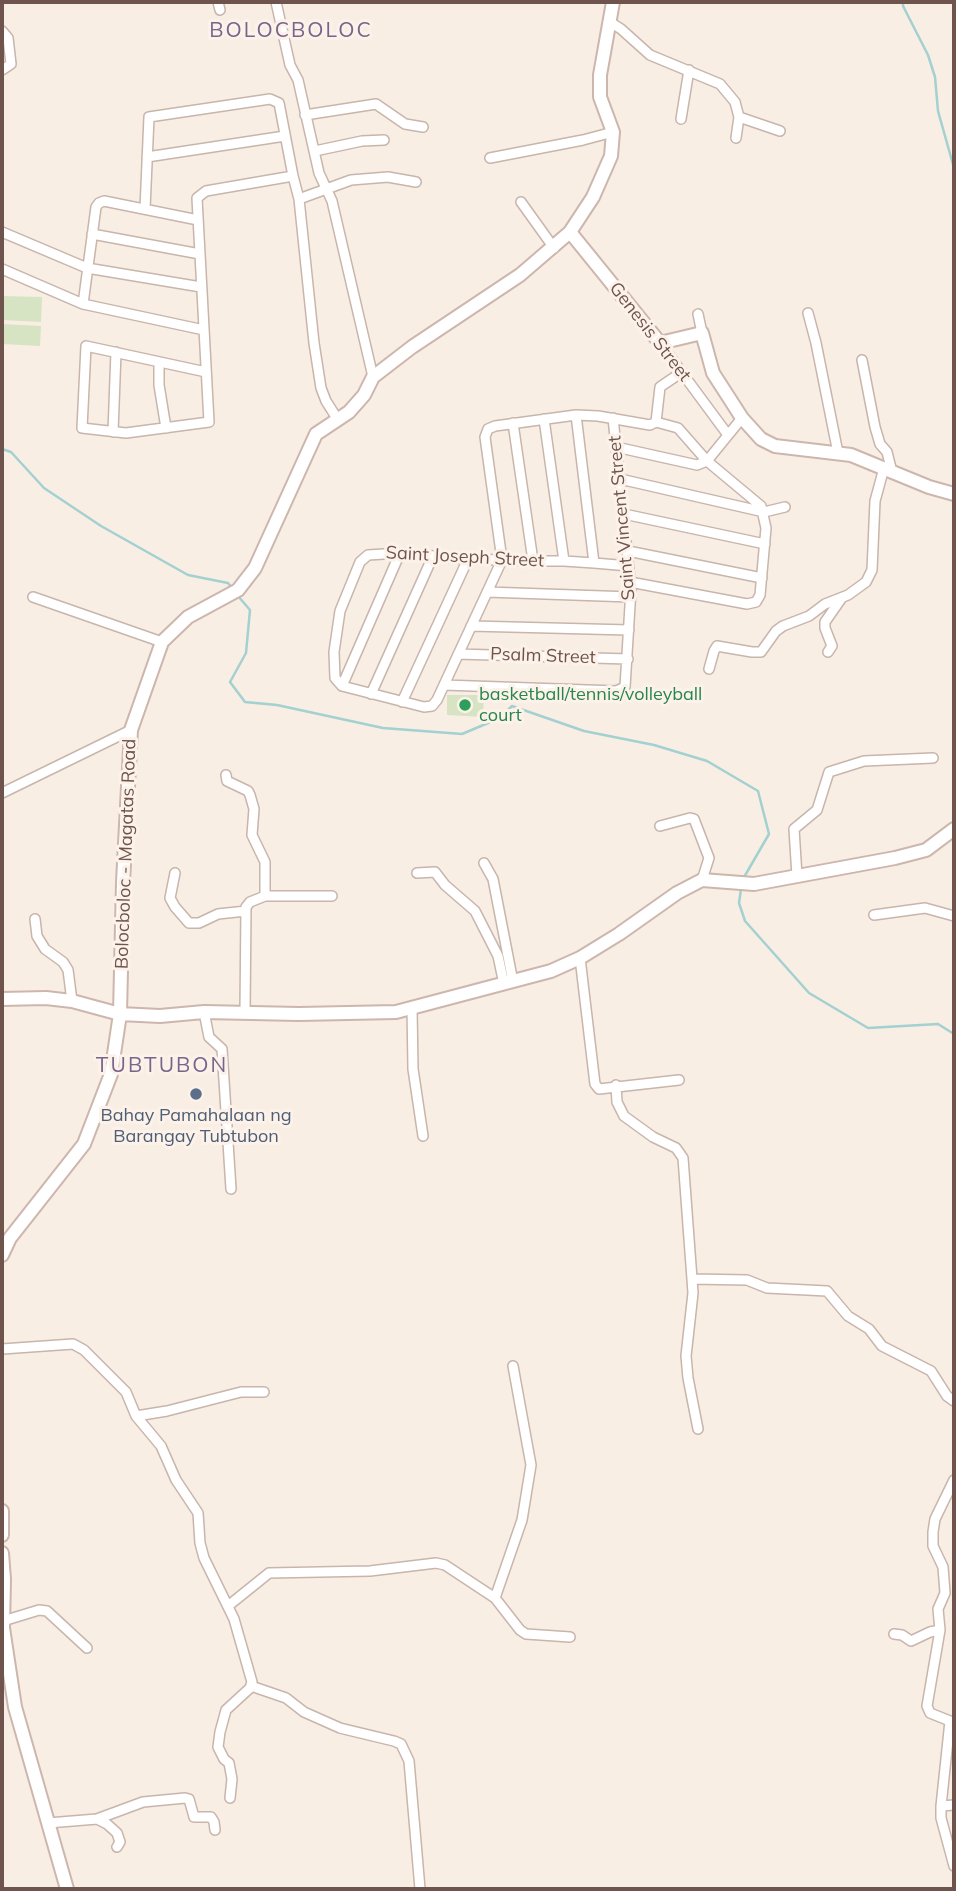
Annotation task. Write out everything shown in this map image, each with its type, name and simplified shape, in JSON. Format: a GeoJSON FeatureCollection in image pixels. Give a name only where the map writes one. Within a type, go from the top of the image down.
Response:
{"type":"FeatureCollection","features":[{"type":"Feature","properties":{"kind":"street"},"geometry":{"type":"LineString","coordinates":[[276,2],[290,65],[298,80],[319,173],[328,189],[373,377]]}},
{"type":"Feature","properties":{"kind":"street"},"geometry":{"type":"LineString","coordinates":[[490,158],[583,141],[614,132],[600,97],[600,75],[613,2]]}},
{"type":"Feature","properties":{"kind":"street"},"geometry":{"type":"LineString","coordinates":[[610,22],[650,55],[716,80],[735,102],[739,117],[736,138]]}},
{"type":"Feature","properties":{"kind":"street"},"geometry":{"type":"LineString","coordinates":[[2,31],[8,38],[11,64],[2,70]]}},
{"type":"Feature","properties":{"kind":"street"},"geometry":{"type":"LineString","coordinates":[[681,118],[689,70]]}},
{"type":"Feature","properties":{"kind":"street"},"geometry":{"type":"LineString","coordinates":[[145,209],[149,117],[274,99],[279,103],[299,199],[321,388],[338,420]]}},
{"type":"Feature","properties":{"kind":"street"},"geometry":{"type":"LineString","coordinates":[[305,115],[376,104],[405,124],[422,127]]}},
{"type":"Feature","properties":{"kind":"street"},"geometry":{"type":"LineString","coordinates":[[739,117],[780,131]]}},
{"type":"Feature","properties":{"kind":"street","name":"Bolocboloc - Magatas Road"},"geometry":{"type":"LineString","coordinates":[[2,1255],[10,1238],[83,1144],[111,1074],[120,1014],[123,882],[131,730],[162,642],[188,617],[234,592],[255,568],[316,434],[338,420],[364,395],[373,377],[412,347],[520,275],[570,232],[598,187],[611,156],[614,132]]}},
{"type":"Feature","properties":{"kind":"street"},"geometry":{"type":"LineString","coordinates":[[147,157],[285,136]]}},
{"type":"Feature","properties":{"kind":"street"},"geometry":{"type":"LineString","coordinates":[[315,150],[362,141],[384,140]]}},
{"type":"Feature","properties":{"kind":"street"},"geometry":{"type":"LineString","coordinates":[[206,372],[86,346],[82,428],[113,432],[209,422],[196,202],[202,193],[293,176]]}},
{"type":"Feature","properties":{"kind":"street"},"geometry":{"type":"LineString","coordinates":[[299,199],[351,180],[388,177],[416,182]]}},
{"type":"Feature","properties":{"kind":"street"},"geometry":{"type":"LineString","coordinates":[[83,304],[96,207],[99,203],[104,201],[198,220]]}},
{"type":"Feature","properties":{"kind":"street"},"geometry":{"type":"LineString","coordinates":[[521,202],[554,248]]}},
{"type":"Feature","properties":{"kind":"street"},"geometry":{"type":"LineString","coordinates":[[2,232],[87,268],[201,287]]}},
{"type":"Feature","properties":{"kind":"street","name":"Genesis Street"},"geometry":{"type":"LineString","coordinates":[[570,232],[660,343],[728,435]]}},
{"type":"Feature","properties":{"kind":"street"},"geometry":{"type":"LineString","coordinates":[[92,234],[200,254]]}},
{"type":"Feature","properties":{"kind":"street"},"geometry":{"type":"LineString","coordinates":[[2,269],[83,304],[204,330]]}},
{"type":"Feature","properties":{"kind":"street"},"geometry":{"type":"LineString","coordinates":[[808,313],[838,453]]}},
{"type":"Feature","properties":{"kind":"street"},"geometry":{"type":"LineString","coordinates":[[698,314],[710,366],[742,418],[761,439],[775,446],[838,453],[863,459],[954,494]]}},
{"type":"Feature","properties":{"kind":"street"},"geometry":{"type":"LineString","coordinates":[[660,343],[702,333]]}},
{"type":"Feature","properties":{"kind":"street"},"geometry":{"type":"LineString","coordinates":[[113,432],[116,352]]}},
{"type":"Feature","properties":{"kind":"street"},"geometry":{"type":"LineString","coordinates":[[709,668],[713,650],[717,646],[761,652],[776,631],[809,616],[825,604],[842,598],[866,582],[872,570],[876,500],[888,470],[887,452],[880,444],[875,427],[862,360]]}},
{"type":"Feature","properties":{"kind":"street"},"geometry":{"type":"LineString","coordinates":[[159,362],[159,385],[166,428]]}},
{"type":"Feature","properties":{"kind":"street"},"geometry":{"type":"LineString","coordinates":[[630,582],[747,604],[759,599],[765,544],[764,512],[749,494],[707,461],[678,428],[656,422],[660,387],[682,372]]}},
{"type":"Feature","properties":{"kind":"street"},"geometry":{"type":"LineString","coordinates":[[576,415],[594,563]]}},
{"type":"Feature","properties":{"kind":"street","name":"Saint Vincent Street"},"geometry":{"type":"LineString","coordinates":[[502,560],[485,437],[491,427],[576,415],[650,425],[656,422]]}},
{"type":"Feature","properties":{"kind":"street","name":"Saint Vincent Street"},"geometry":{"type":"LineString","coordinates":[[444,685],[616,691],[626,684],[631,597],[613,418]]}},
{"type":"Feature","properties":{"kind":"street"},"geometry":{"type":"LineString","coordinates":[[616,447],[692,466],[707,461],[742,418]]}},
{"type":"Feature","properties":{"kind":"street"},"geometry":{"type":"LineString","coordinates":[[544,419],[564,561]]}},
{"type":"Feature","properties":{"kind":"street"},"geometry":{"type":"LineString","coordinates":[[513,423],[533,561]]}},
{"type":"Feature","properties":{"kind":"street"},"geometry":{"type":"LineString","coordinates":[[620,479],[764,512],[785,508]]}},
{"type":"Feature","properties":{"kind":"street"},"geometry":{"type":"LineString","coordinates":[[624,514],[765,544]]}},
{"type":"Feature","properties":{"kind":"street"},"geometry":{"type":"LineString","coordinates":[[628,551],[762,578]]}},
{"type":"Feature","properties":{"kind":"street"},"geometry":{"type":"LineString","coordinates":[[400,553],[342,686],[402,702],[432,706],[502,560]]}},
{"type":"Feature","properties":{"kind":"street","name":"Saint Joseph Street"},"geometry":{"type":"LineString","coordinates":[[342,686],[335,678],[334,652],[340,611],[360,562],[368,555],[400,553],[468,559],[564,561],[629,566]]}},
{"type":"Feature","properties":{"kind":"street"},"geometry":{"type":"LineString","coordinates":[[371,694],[433,556]]}},
{"type":"Feature","properties":{"kind":"street"},"geometry":{"type":"LineString","coordinates":[[402,702],[468,559]]}},
{"type":"Feature","properties":{"kind":"street"},"geometry":{"type":"LineString","coordinates":[[487,592],[631,597]]}},
{"type":"Feature","properties":{"kind":"street"},"geometry":{"type":"LineString","coordinates":[[33,597],[162,642]]}},
{"type":"Feature","properties":{"kind":"street"},"geometry":{"type":"LineString","coordinates":[[828,652],[832,646],[825,622],[842,598]]}},
{"type":"Feature","properties":{"kind":"street"},"geometry":{"type":"LineString","coordinates":[[471,626],[629,630]]}},
{"type":"Feature","properties":{"kind":"street","name":"Psalm Street"},"geometry":{"type":"LineString","coordinates":[[458,654],[628,659]]}},
{"type":"Feature","properties":{"kind":"street"},"geometry":{"type":"LineString","coordinates":[[2,793],[131,730]]}},
{"type":"Feature","properties":{"kind":"street"},"geometry":{"type":"LineString","coordinates":[[797,876],[794,830],[817,810],[829,772],[864,761],[933,758]]}},
{"type":"Feature","properties":{"kind":"street"},"geometry":{"type":"LineString","coordinates":[[226,775],[227,782],[248,791],[250,795],[254,810],[252,835],[265,862],[265,896]]}},
{"type":"Feature","properties":{"kind":"street"},"geometry":{"type":"LineString","coordinates":[[660,826],[694,819],[709,858],[702,880]]}},
{"type":"Feature","properties":{"kind":"street"},"geometry":{"type":"LineString","coordinates":[[2,999],[46,998],[72,1001],[120,1014],[178,1016],[204,1012],[396,1012],[551,971],[580,958],[677,893],[702,880],[741,884],[797,876],[926,850],[954,830]]}},
{"type":"Feature","properties":{"kind":"street"},"geometry":{"type":"LineString","coordinates":[[484,863],[493,878],[508,983]]}},
{"type":"Feature","properties":{"kind":"street"},"geometry":{"type":"LineString","coordinates":[[175,873],[170,898],[189,923],[199,923],[218,914],[246,911]]}},
{"type":"Feature","properties":{"kind":"street"},"geometry":{"type":"LineString","coordinates":[[417,873],[435,873],[475,911],[498,956],[508,983]]}},
{"type":"Feature","properties":{"kind":"street"},"geometry":{"type":"LineString","coordinates":[[245,1012],[247,904],[265,896],[332,896]]}},
{"type":"Feature","properties":{"kind":"street"},"geometry":{"type":"LineString","coordinates":[[874,915],[925,908],[954,916]]}},
{"type":"Feature","properties":{"kind":"street"},"geometry":{"type":"LineString","coordinates":[[35,919],[37,936],[45,949],[63,962],[68,970],[72,1001]]}},
{"type":"Feature","properties":{"kind":"street"},"geometry":{"type":"LineString","coordinates":[[580,958],[595,1084],[599,1089],[679,1080]]}},
{"type":"Feature","properties":{"kind":"street"},"geometry":{"type":"LineString","coordinates":[[412,1008],[413,1069],[423,1136]]}},
{"type":"Feature","properties":{"kind":"street"},"geometry":{"type":"LineString","coordinates":[[204,1012],[209,1037],[222,1049],[231,1189]]}},
{"type":"Feature","properties":{"kind":"street"},"geometry":{"type":"LineString","coordinates":[[616,1085],[617,1102],[624,1116],[676,1148],[683,1158],[693,1293],[686,1356],[698,1429]]}},
{"type":"Feature","properties":{"kind":"street"},"geometry":{"type":"LineString","coordinates":[[692,1279],[747,1280],[767,1287],[827,1290],[848,1316],[869,1329],[882,1346],[931,1371],[947,1396],[954,1401]]}},
{"type":"Feature","properties":{"kind":"street"},"geometry":{"type":"LineString","coordinates":[[2,1349],[73,1344],[84,1350],[126,1392],[136,1416],[161,1446],[176,1480],[198,1513],[204,1558],[228,1606],[251,1677],[251,1686],[226,1710],[220,1732],[218,1747],[229,1763],[232,1779],[230,1798]]}},
{"type":"Feature","properties":{"kind":"street"},"geometry":{"type":"LineString","coordinates":[[495,1598],[522,1520],[531,1465],[513,1366]]}},
{"type":"Feature","properties":{"kind":"street"},"geometry":{"type":"LineString","coordinates":[[136,1416],[242,1392],[264,1392]]}},
{"type":"Feature","properties":{"kind":"street"},"geometry":{"type":"LineString","coordinates":[[954,1480],[935,1519],[933,1532],[933,1546],[943,1567],[946,1593],[938,1609],[940,1630],[927,1706],[930,1713],[947,1718],[951,1724],[941,1806],[954,1866]]}},
{"type":"Feature","properties":{"kind":"street"},"geometry":{"type":"LineString","coordinates":[[2,1511],[2,1535]]}},
{"type":"Feature","properties":{"kind":"street"},"geometry":{"type":"LineString","coordinates":[[2,1553],[4,1652],[15,1707],[67,1889]]}},
{"type":"Feature","properties":{"kind":"street"},"geometry":{"type":"LineString","coordinates":[[228,1606],[269,1573],[370,1571],[436,1563],[445,1565],[495,1598],[526,1634],[570,1637]]}},
{"type":"Feature","properties":{"kind":"street"},"geometry":{"type":"LineString","coordinates":[[3,1625],[39,1610],[47,1611],[86,1648]]}},
{"type":"Feature","properties":{"kind":"street"},"geometry":{"type":"LineString","coordinates":[[894,1634],[902,1635],[911,1641],[940,1630]]}},
{"type":"Feature","properties":{"kind":"street"},"geometry":{"type":"LineString","coordinates":[[251,1686],[286,1698],[304,1712],[340,1728],[401,1744],[409,1761],[420,1889]]}},
{"type":"Feature","properties":{"kind":"street"},"geometry":{"type":"LineString","coordinates":[[48,1823],[97,1819],[143,1802],[185,1798],[189,1799],[194,1817],[211,1817],[215,1830]]}},
{"type":"Feature","properties":{"kind":"street"},"geometry":{"type":"LineString","coordinates":[[941,1806],[954,1805]]}},
{"type":"Feature","properties":{"kind":"street"},"geometry":{"type":"LineString","coordinates":[[97,1819],[117,1833],[120,1842],[117,1847]]}},
{"type":"Feature","properties":{"kind":"green space"},"geometry":{"type":"Polygon","coordinates":[[[2,296],[42,297],[41,322],[2,320],[2,296]]]}},
{"type":"Feature","properties":{"kind":"green space"},"geometry":{"type":"Polygon","coordinates":[[[2,324],[41,326],[40,346],[2,344],[2,324]]]}},
{"type":"Feature","properties":{"kind":"green space","name":"basketball/tennis/volleyball court"},"geometry":{"type":"Polygon","coordinates":[[[447,695],[484,695],[483,717],[447,715],[447,695]]]}},
{"type":"Feature","properties":{"kind":"waterway"},"geometry":{"type":"LineString","coordinates":[[903,2],[928,55],[935,77],[938,111],[954,168]]}},
{"type":"Feature","properties":{"kind":"waterway"},"geometry":{"type":"LineString","coordinates":[[2,449],[11,452],[44,488],[101,526],[188,575],[228,583],[232,588]]}},
{"type":"Feature","properties":{"kind":"waterway"},"geometry":{"type":"LineString","coordinates":[[238,596],[250,610],[246,653],[230,682],[245,702],[277,705],[383,728],[462,734],[500,718],[512,706],[584,731],[654,745],[707,761],[758,791],[769,834],[743,879]]}},
{"type":"Feature","properties":{"kind":"waterway"},"geometry":{"type":"LineString","coordinates":[[741,889],[739,903],[745,921],[809,993],[868,1028],[938,1024],[954,1034]]}},
{"type":"Feature","properties":{"kind":"place","name":"basketball/tennis/volleyball court"},"geometry":{"type":"Point","coordinates":[465,705]}},
{"type":"Feature","properties":{"kind":"place","name":"Bahay Pamahalaan ng Barangay Tubtubon"},"geometry":{"type":"Point","coordinates":[196,1094]}},
{"type":"Feature","properties":{"kind":"district","name":"BOLOCBOLOC"},"geometry":{"type":"Point","coordinates":[291,31]}},
{"type":"Feature","properties":{"kind":"district","name":"TUBTUBON"},"geometry":{"type":"Point","coordinates":[162,1066]}}]}
